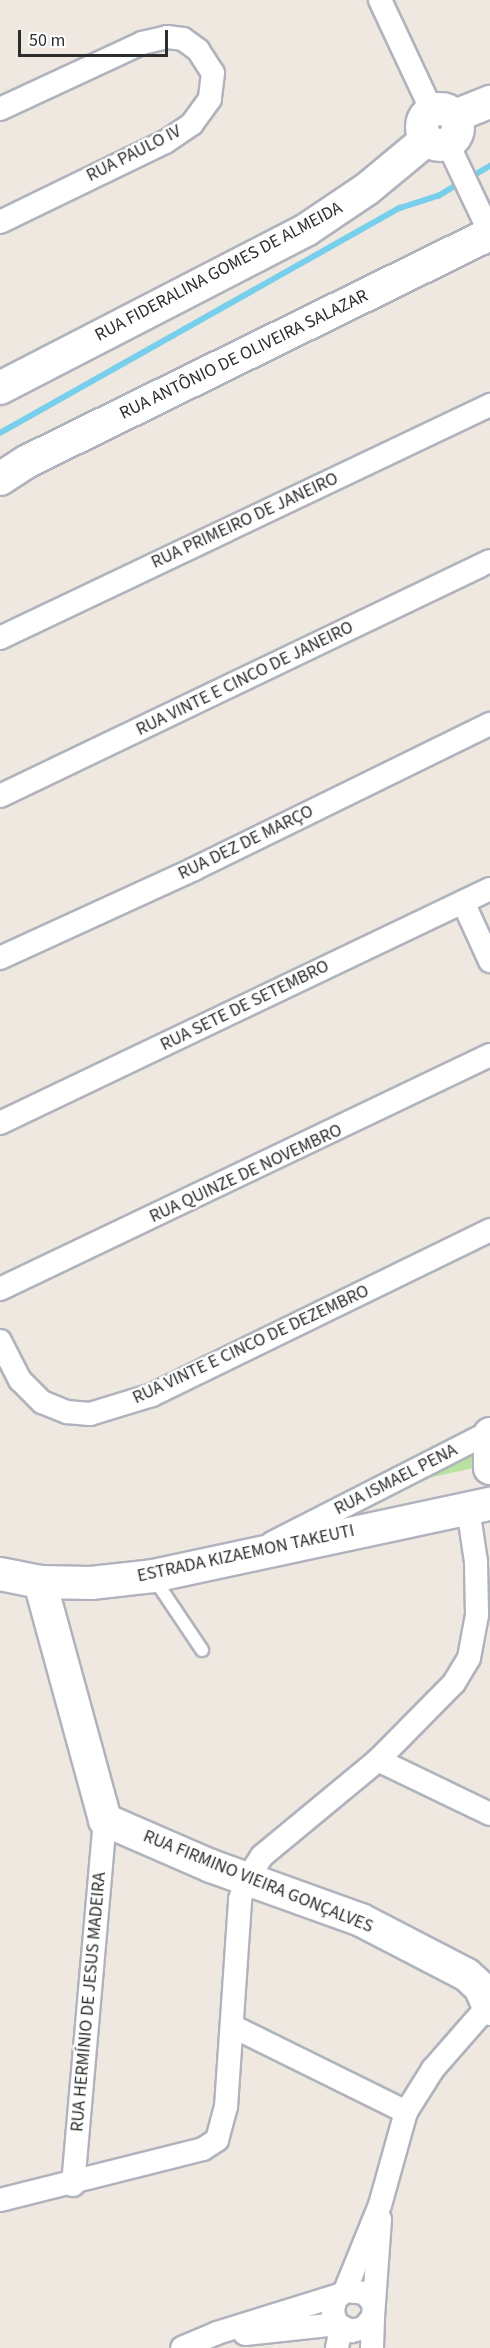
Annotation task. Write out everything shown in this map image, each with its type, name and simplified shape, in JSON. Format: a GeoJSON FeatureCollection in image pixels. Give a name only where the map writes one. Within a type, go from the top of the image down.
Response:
{"type":"FeatureCollection","features":[{"type":"Feature","properties":{"kind":"street"},"geometry":{"type":"LineString","coordinates":[[380,0],[468,188],[489,225]]}},
{"type":"Feature","properties":{"kind":"street","name":"RUA PAULO IV"},"geometry":{"type":"LineString","coordinates":[[0,109],[142,43],[167,37],[183,39],[198,50],[213,73],[210,99],[192,124],[165,142],[0,222]]}},
{"type":"Feature","properties":{"kind":"street","name":"RUA FIDERALINA GOMES DE ALMEIDA"},"geometry":{"type":"LineString","coordinates":[[0,388],[306,230],[490,102]]}},
{"type":"Feature","properties":{"kind":"street","name":"RUA ANTÔNIO DE OLIVEIRA SALAZAR"},"geometry":{"type":"LineString","coordinates":[[0,459],[489,225]]}},
{"type":"Feature","properties":{"kind":"street","name":"RUA ANTÔNIO DE OLIVEIRA SALAZAR"},"geometry":{"type":"LineString","coordinates":[[0,479],[46,452],[489,225]]}},
{"type":"Feature","properties":{"kind":"street","name":"RUA PRIMEIRO DE JANEIRO"},"geometry":{"type":"LineString","coordinates":[[0,638],[490,405]]}},
{"type":"Feature","properties":{"kind":"street","name":"RUA VINTE E CINCO DE JANEIRO"},"geometry":{"type":"LineString","coordinates":[[0,796],[490,561]]}},
{"type":"Feature","properties":{"kind":"street","name":"RUA DEZ DE MARÇO"},"geometry":{"type":"LineString","coordinates":[[0,958],[194,869],[490,724]]}},
{"type":"Feature","properties":{"kind":"street","name":"RUA SETE DE SETEMBRO"},"geometry":{"type":"LineString","coordinates":[[0,1124],[490,889]]}},
{"type":"Feature","properties":{"kind":"street"},"geometry":{"type":"LineString","coordinates":[[463,902],[490,961]]}},
{"type":"Feature","properties":{"kind":"street","name":"RUA QUINZE DE NOVEMBRO"},"geometry":{"type":"LineString","coordinates":[[0,1289],[490,1055]]}},
{"type":"Feature","properties":{"kind":"street","name":"RUA VINTE E CINCO DE DEZEMBRO"},"geometry":{"type":"LineString","coordinates":[[0,1341],[20,1380],[42,1402],[67,1412],[90,1414],[152,1395],[490,1230]]}},
{"type":"Feature","properties":{"kind":"street"},"geometry":{"type":"LineString","coordinates":[[490,1433],[490,1468]]}},
{"type":"Feature","properties":{"kind":"street","name":"RUA ISMAEL PENA"},"geometry":{"type":"LineString","coordinates":[[237,1560],[490,1433]]}},
{"type":"Feature","properties":{"kind":"street"},"geometry":{"type":"LineString","coordinates":[[0,2200],[73,2185],[203,2149],[217,2140],[223,2130],[234,2028],[240,1899],[248,1877],[262,1856],[378,1760],[435,1704],[468,1658],[477,1615],[476,1562],[479,1506]]}},
{"type":"Feature","properties":{"kind":"street","name":"ESTRADA KIZAEMON TAKEUTI"},"geometry":{"type":"LineString","coordinates":[[0,1574],[40,1582],[91,1583],[153,1576],[237,1560],[479,1506]]}},
{"type":"Feature","properties":{"kind":"street"},"geometry":{"type":"LineString","coordinates":[[40,1582],[105,1820]]}},
{"type":"Feature","properties":{"kind":"street"},"geometry":{"type":"LineString","coordinates":[[378,1760],[490,1814]]}},
{"type":"Feature","properties":{"kind":"street","name":"RUA FIRMINO VIEIRA GONÇALVES"},"geometry":{"type":"LineString","coordinates":[[105,1820],[211,1866],[248,1877],[361,1920],[467,1975],[480,1987],[490,2006]]}},
{"type":"Feature","properties":{"kind":"street","name":"RUA HERMÍNIO DE JESUS MADEIRA"},"geometry":{"type":"LineString","coordinates":[[73,2185],[105,1820]]}},
{"type":"Feature","properties":{"kind":"street"},"geometry":{"type":"LineString","coordinates":[[338,2333],[333,2306],[342,2293],[380,2205],[406,2112],[433,2069],[490,2006]]}},
{"type":"Feature","properties":{"kind":"street"},"geometry":{"type":"LineString","coordinates":[[234,2028],[406,2112]]}},
{"type":"Feature","properties":{"kind":"street"},"geometry":{"type":"LineString","coordinates":[[368,2329],[380,2205]]}},
{"type":"Feature","properties":{"kind":"street"},"geometry":{"type":"LineString","coordinates":[[182,2348],[217,2332],[342,2293],[365,2293],[368,2329]]}},
{"type":"Feature","properties":{"kind":"street"},"geometry":{"type":"LineString","coordinates":[[217,2332],[338,2333],[368,2329]]}},
{"type":"Feature","properties":{"kind":"lane"},"geometry":{"type":"LineString","coordinates":[[153,1576],[202,1650]]}},
{"type":"Feature","properties":{"kind":"green space"},"geometry":{"type":"Polygon","coordinates":[[[474,1441],[478,1467],[351,1495],[474,1441]]]}},
{"type":"Feature","properties":{"kind":"waterway"},"geometry":{"type":"LineString","coordinates":[[469,178],[490,166]]}},
{"type":"Feature","properties":{"kind":"waterway"},"geometry":{"type":"LineString","coordinates":[[0,433],[400,208],[438,196],[460,183]]}}]}
